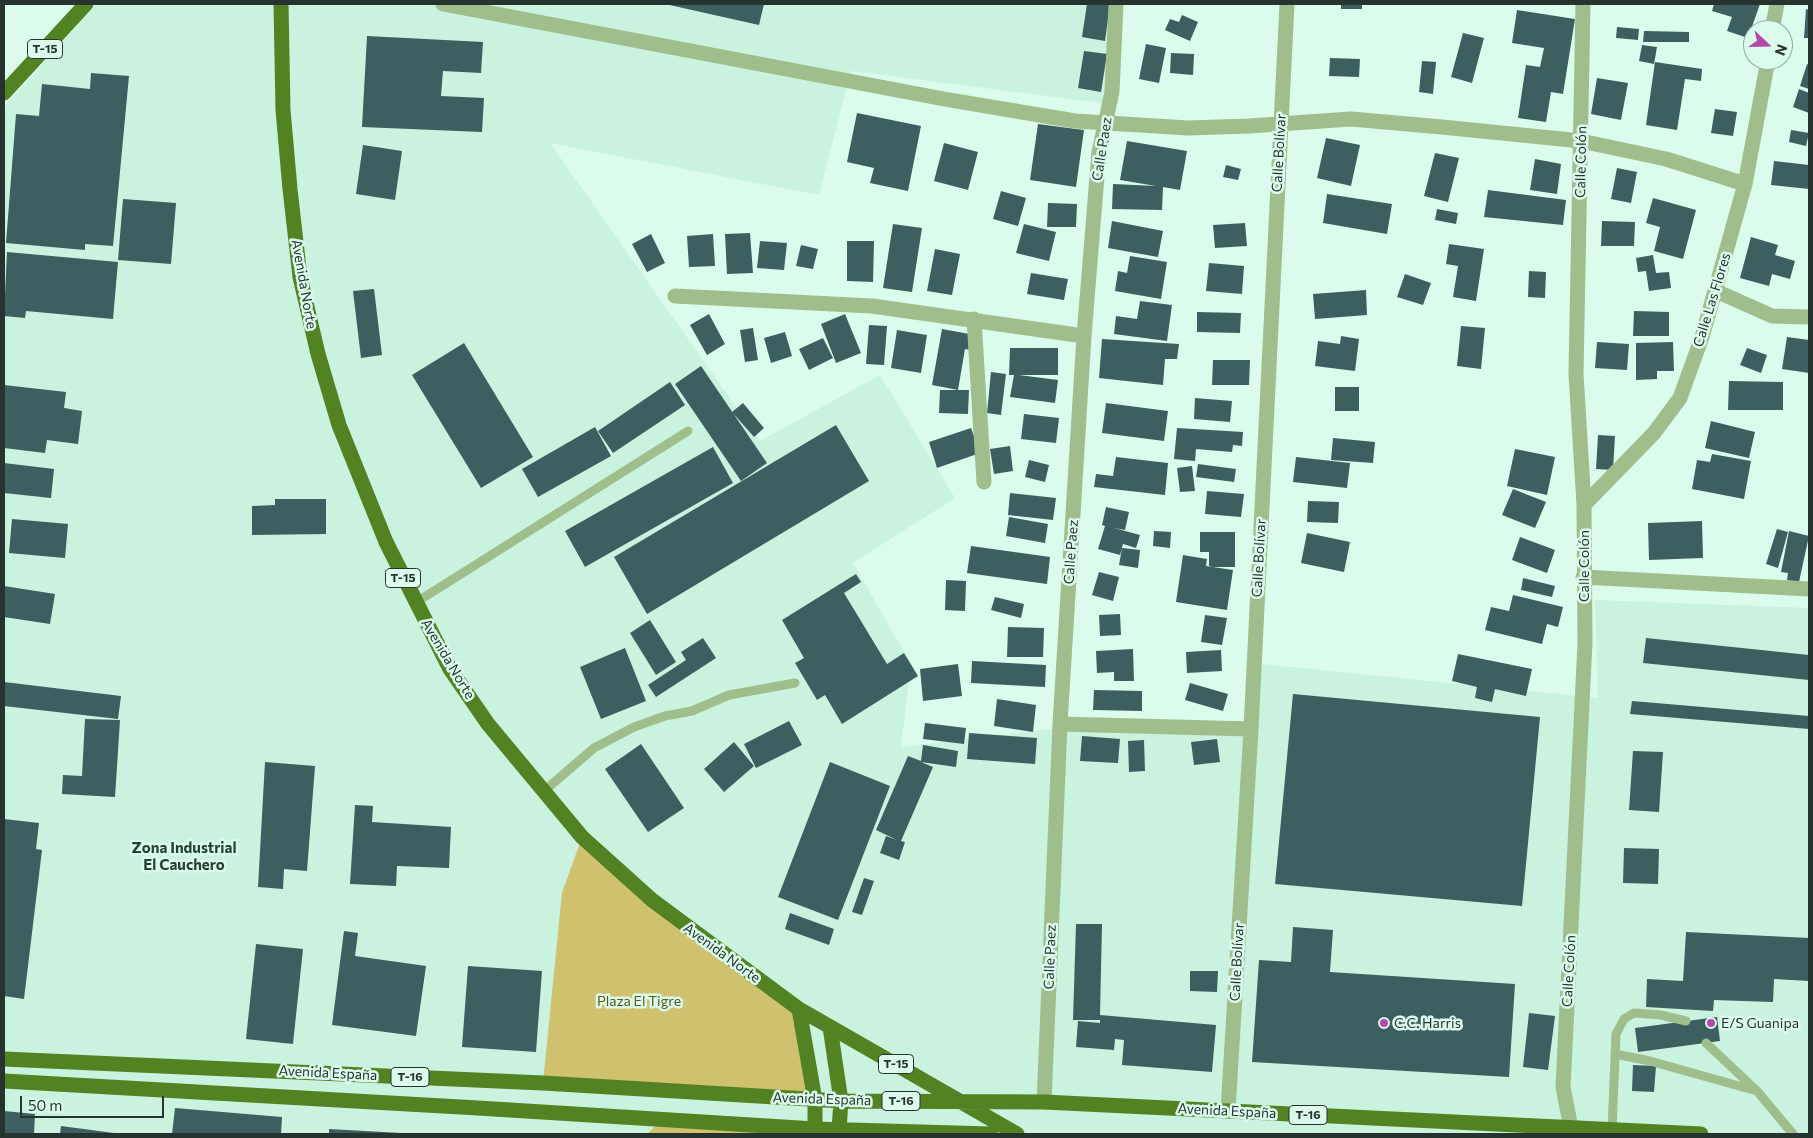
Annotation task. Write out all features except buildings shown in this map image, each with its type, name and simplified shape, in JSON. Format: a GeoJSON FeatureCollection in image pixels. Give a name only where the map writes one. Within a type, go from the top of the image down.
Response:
{"type":"FeatureCollection","features":[{"type":"Feature","properties":{"kind":"highway","name":"Avenida Norte"},"geometry":{"type":"LineString","coordinates":[[281,4],[283,110],[300,277],[318,354],[339,425],[386,542],[415,603],[450,668],[488,724],[582,837],[652,900],[799,1009],[961,1100],[1017,1134]]}},
{"type":"Feature","properties":{"kind":"highway","name":"T-15"},"geometry":{"type":"LineString","coordinates":[[4,93],[81,7]]}},
{"type":"Feature","properties":{"kind":"highway"},"geometry":{"type":"LineString","coordinates":[[799,1009],[816,1100],[815,1129]]}},
{"type":"Feature","properties":{"kind":"highway"},"geometry":{"type":"LineString","coordinates":[[830,1027],[840,1101],[840,1130]]}},
{"type":"Feature","properties":{"kind":"highway","name":"Avenida España"},"geometry":{"type":"LineString","coordinates":[[4,1059],[542,1083],[816,1100],[1044,1102],[1701,1134]]}},
{"type":"Feature","properties":{"kind":"highway","name":"Avenida España"},"geometry":{"type":"LineString","coordinates":[[4,1081],[750,1129],[991,1134]]}},
{"type":"Feature","properties":{"kind":"street"},"geometry":{"type":"LineString","coordinates":[[443,4],[944,99],[1075,121],[1188,128],[1351,119],[1581,141],[1666,159],[1745,184]]}},
{"type":"Feature","properties":{"kind":"street","name":"Calle Paez"},"geometry":{"type":"LineString","coordinates":[[1044,1102],[1060,724],[1084,336],[1099,152],[1112,92],[1116,4]]}},
{"type":"Feature","properties":{"kind":"street","name":"Calle Bolívar"},"geometry":{"type":"LineString","coordinates":[[1228,1111],[1250,729],[1287,4]]}},
{"type":"Feature","properties":{"kind":"street","name":"Calle Colón"},"geometry":{"type":"LineString","coordinates":[[1572,1128],[1563,1087],[1584,653],[1584,505],[1576,374],[1583,4]]}},
{"type":"Feature","properties":{"kind":"street"},"geometry":{"type":"LineString","coordinates":[[1774,20],[1776,4]]}},
{"type":"Feature","properties":{"kind":"street","name":"Calle Las Flores"},"geometry":{"type":"LineString","coordinates":[[1584,505],[1654,433],[1680,398],[1716,291],[1745,184],[1766,70]]}},
{"type":"Feature","properties":{"kind":"street"},"geometry":{"type":"LineString","coordinates":[[1716,291],[1772,316],[1809,317]]}},
{"type":"Feature","properties":{"kind":"street"},"geometry":{"type":"LineString","coordinates":[[675,296],[872,306],[1084,336]]}},
{"type":"Feature","properties":{"kind":"street"},"geometry":{"type":"LineString","coordinates":[[974,319],[984,482]]}},
{"type":"Feature","properties":{"kind":"street"},"geometry":{"type":"LineString","coordinates":[[1583,577],[1809,588]]}},
{"type":"Feature","properties":{"kind":"street"},"geometry":{"type":"LineString","coordinates":[[1060,724],[1250,729]]}},
{"type":"Feature","properties":{"kind":"lane"},"geometry":{"type":"LineString","coordinates":[[415,603],[688,430]]}},
{"type":"Feature","properties":{"kind":"lane"},"geometry":{"type":"LineString","coordinates":[[543,792],[594,748],[634,727],[664,716],[692,711],[729,695],[795,684]]}},
{"type":"Feature","properties":{"kind":"lane"},"geometry":{"type":"LineString","coordinates":[[1612,1130],[1616,1034],[1624,1019],[1634,1012],[1686,1021]]}},
{"type":"Feature","properties":{"kind":"lane"},"geometry":{"type":"LineString","coordinates":[[1706,1043],[1757,1091],[1793,1134]]}},
{"type":"Feature","properties":{"kind":"lane"},"geometry":{"type":"LineString","coordinates":[[1615,1054],[1650,1061],[1757,1091]]}},
{"type":"Feature","properties":{"kind":"shaded area"},"geometry":{"type":"Polygon","coordinates":[[[97,4],[1112,4],[1107,91],[1102,103],[851,71],[819,195],[550,143],[760,441],[880,375],[955,498],[853,563],[911,664],[901,747],[1053,729],[1257,732],[1261,664],[1598,698],[1595,600],[1809,608],[1809,1134],[4,1134],[4,107],[97,4]]]}},
{"type":"Feature","properties":{"kind":"green space","name":"Plaza El Tigre"},"geometry":{"type":"Polygon","coordinates":[[[582,837],[799,1009],[815,1100],[543,1083],[562,893],[582,837]]]}},
{"type":"Feature","properties":{"kind":"green space"},"geometry":{"type":"Polygon","coordinates":[[[663,1119],[744,1124],[756,1134],[647,1134],[663,1119]]]}},
{"type":"Feature","properties":{"kind":"place","name":"C.C. Harris"},"geometry":{"type":"Point","coordinates":[1384,1023]}},
{"type":"Feature","properties":{"kind":"place","name":"E/S Guanipa"},"geometry":{"type":"Point","coordinates":[1711,1023]}},
{"type":"Feature","properties":{"kind":"district","name":"Zona Industrial El Cauchero"},"geometry":{"type":"Point","coordinates":[184,856]}}]}
